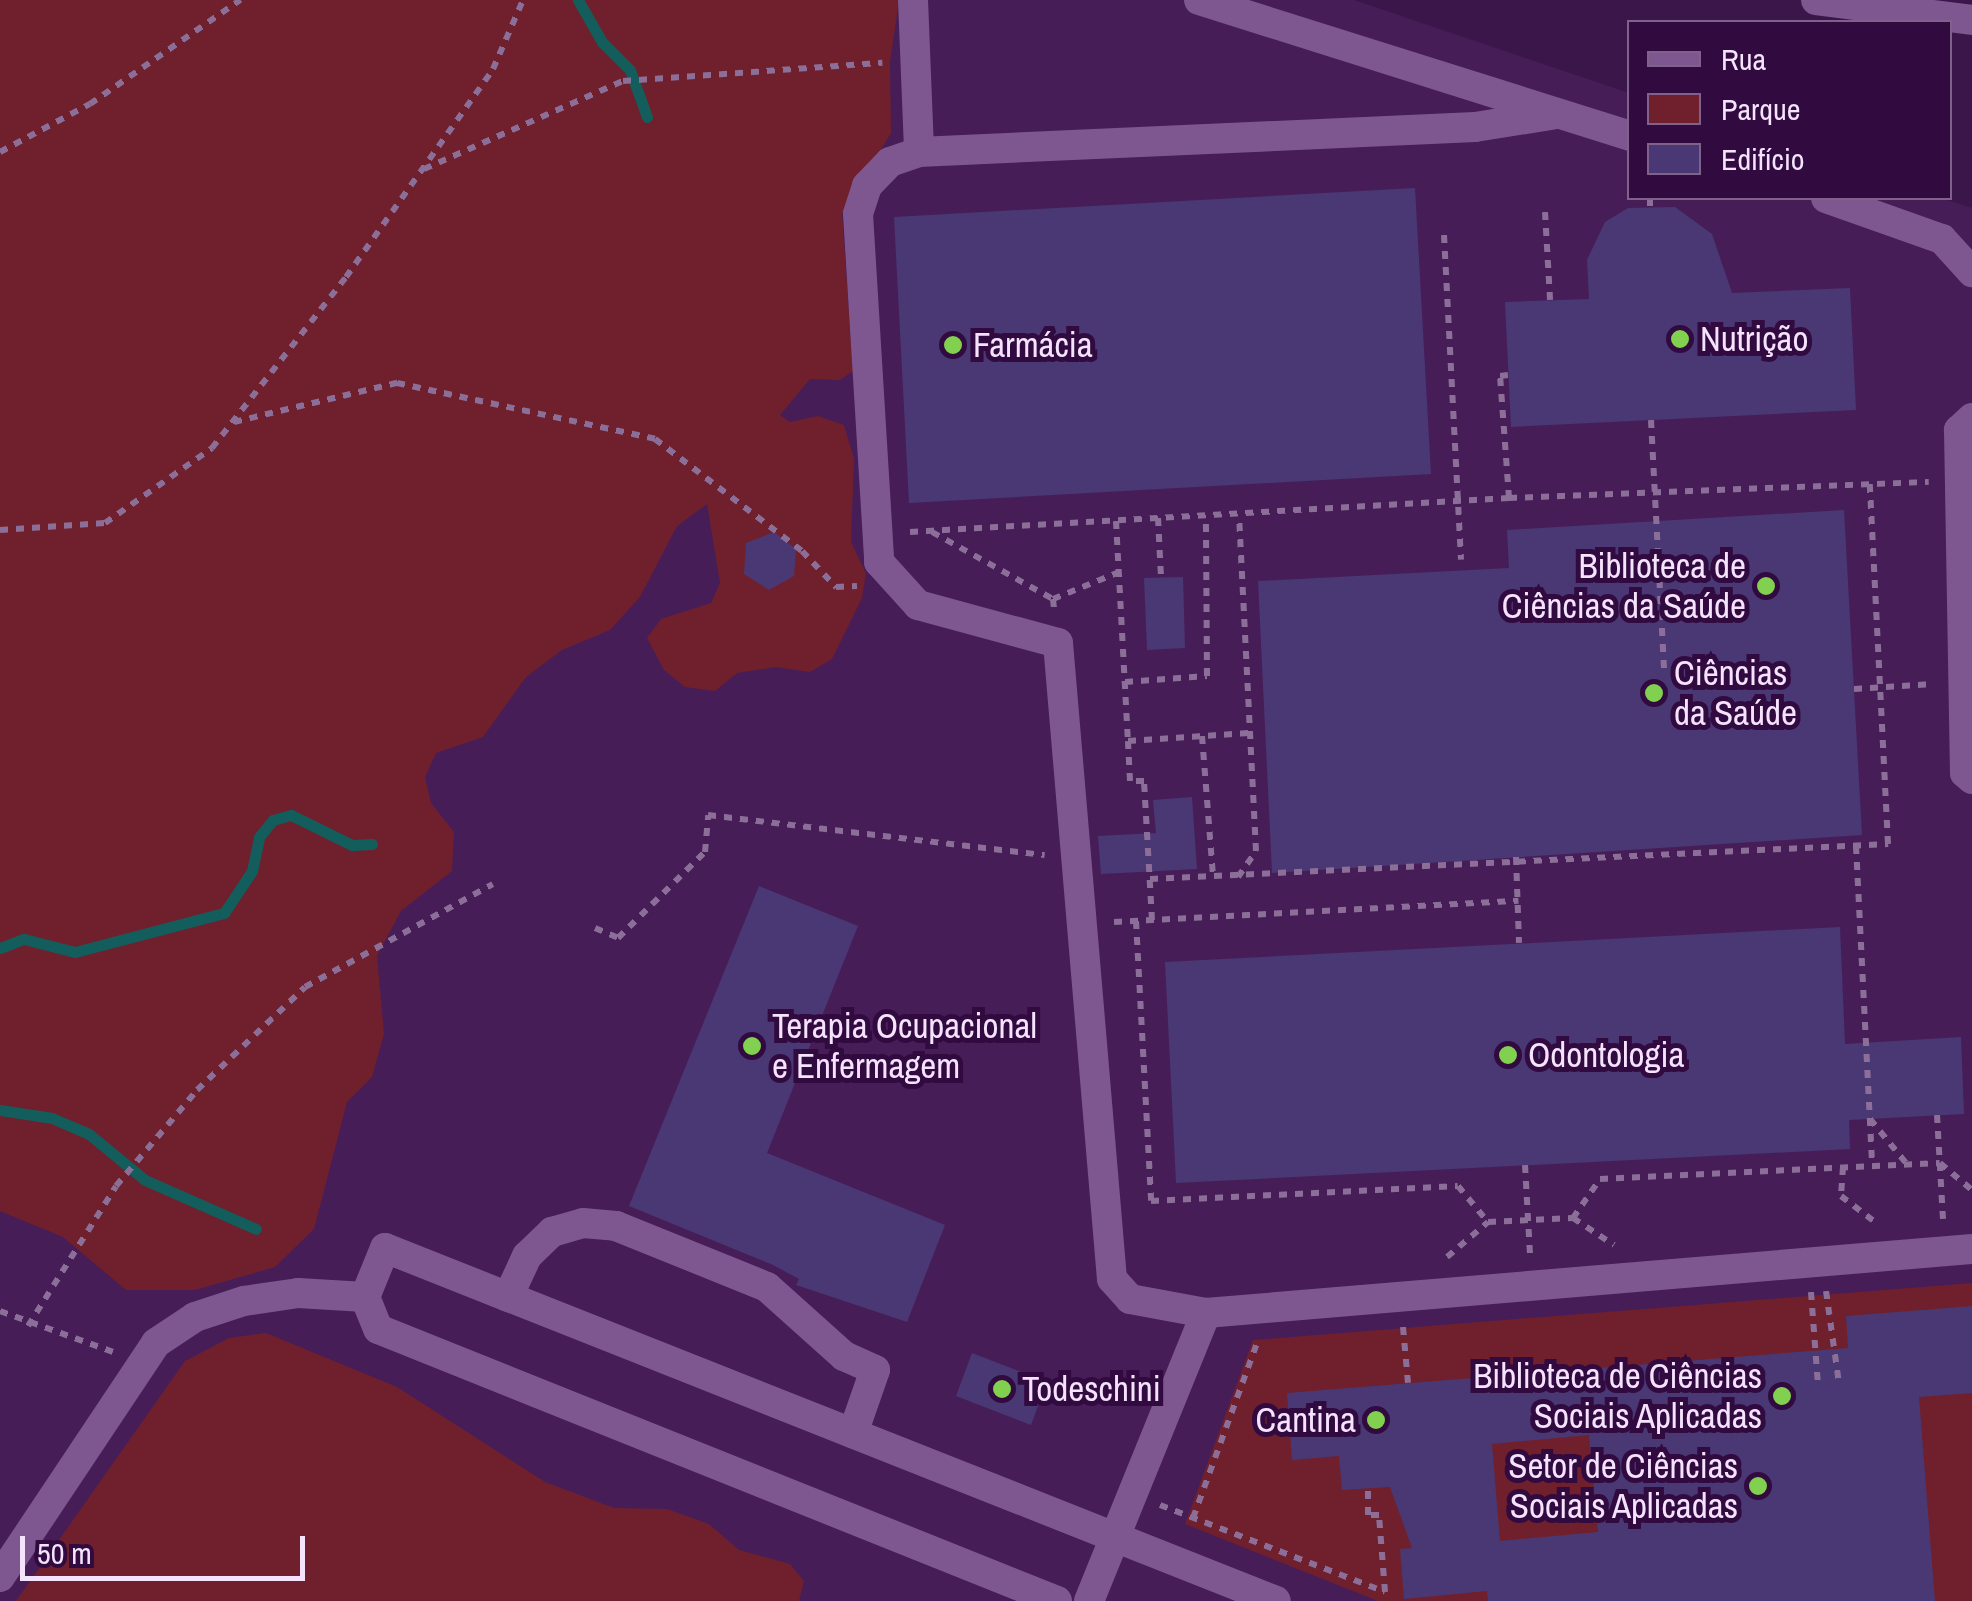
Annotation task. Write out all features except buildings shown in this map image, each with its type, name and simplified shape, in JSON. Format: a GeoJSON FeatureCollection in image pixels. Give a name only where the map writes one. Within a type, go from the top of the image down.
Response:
{"type":"FeatureCollection","features":[{"type":"Feature","properties":{"kind":"lane"},"geometry":{"type":"LineString","coordinates":[[913,0],[919,152]]}},
{"type":"Feature","properties":{"kind":"lane"},"geometry":{"type":"LineString","coordinates":[[1199,0],[1627,135]]}},
{"type":"Feature","properties":{"kind":"lane"},"geometry":{"type":"LineString","coordinates":[[1816,0],[1972,20]]}},
{"type":"Feature","properties":{"kind":"lane"},"geometry":{"type":"LineString","coordinates":[[1557,114],[1475,127],[919,152],[890,162],[867,186],[858,214],[873,533],[879,562],[894,585],[918,605],[1058,643],[1112,1280],[1130,1299],[1206,1312],[1972,1249]]}},
{"type":"Feature","properties":{"kind":"lane"},"geometry":{"type":"LineString","coordinates":[[1832,200],[1942,239],[1972,272]]}},
{"type":"Feature","properties":{"kind":"lane"},"geometry":{"type":"LineString","coordinates":[[1972,418],[1959,430],[1965,773],[1972,779]]}},
{"type":"Feature","properties":{"kind":"lane"},"geometry":{"type":"LineString","coordinates":[[508,1297],[528,1256],[552,1232],[582,1223],[634,1233],[767,1287],[844,1356],[874,1370],[853,1433]]}},
{"type":"Feature","properties":{"kind":"lane"},"geometry":{"type":"LineString","coordinates":[[1057,1601],[378,1328],[365,1297],[385,1248],[1276,1601]]}},
{"type":"Feature","properties":{"kind":"lane"},"geometry":{"type":"LineString","coordinates":[[0,1577],[12,1548],[156,1343],[195,1317],[244,1301],[298,1293],[365,1297]]}},
{"type":"Feature","properties":{"kind":"lane"},"geometry":{"type":"LineString","coordinates":[[1089,1601],[1206,1312]]}},
{"type":"Feature","properties":{"kind":"path"},"geometry":{"type":"LineString","coordinates":[[0,152],[90,104],[240,0]]}},
{"type":"Feature","properties":{"kind":"path"},"geometry":{"type":"LineString","coordinates":[[0,530],[106,523],[212,448],[422,169],[492,69],[524,0]]}},
{"type":"Feature","properties":{"kind":"path"},"geometry":{"type":"LineString","coordinates":[[422,169],[623,81],[915,64]]}},
{"type":"Feature","properties":{"kind":"path"},"geometry":{"type":"LineString","coordinates":[[1650,200],[1650,214]]}},
{"type":"Feature","properties":{"kind":"path"},"geometry":{"type":"LineString","coordinates":[[1545,212],[1550,300]]}},
{"type":"Feature","properties":{"kind":"path"},"geometry":{"type":"LineString","coordinates":[[1444,235],[1461,560]]}},
{"type":"Feature","properties":{"kind":"path"},"geometry":{"type":"LineString","coordinates":[[1508,375],[1500,376],[1509,498]]}},
{"type":"Feature","properties":{"kind":"path"},"geometry":{"type":"LineString","coordinates":[[233,422],[397,383],[656,439],[802,550],[836,587],[894,585]]}},
{"type":"Feature","properties":{"kind":"path"},"geometry":{"type":"LineString","coordinates":[[1652,420],[1664,672]]}},
{"type":"Feature","properties":{"kind":"path"},"geometry":{"type":"LineString","coordinates":[[873,533],[1509,498],[1960,481]]}},
{"type":"Feature","properties":{"kind":"path"},"geometry":{"type":"LineString","coordinates":[[1150,879],[1888,844],[1870,483]]}},
{"type":"Feature","properties":{"kind":"path"},"geometry":{"type":"LineString","coordinates":[[1238,877],[1256,851],[1240,515]]}},
{"type":"Feature","properties":{"kind":"path"},"geometry":{"type":"LineString","coordinates":[[1125,682],[1208,676],[1206,517]]}},
{"type":"Feature","properties":{"kind":"path"},"geometry":{"type":"LineString","coordinates":[[1158,518],[1161,578]]}},
{"type":"Feature","properties":{"kind":"path"},"geometry":{"type":"LineString","coordinates":[[1116,521],[1130,781],[1144,781],[1152,920]]}},
{"type":"Feature","properties":{"kind":"path"},"geometry":{"type":"LineString","coordinates":[[930,531],[1053,599]]}},
{"type":"Feature","properties":{"kind":"path"},"geometry":{"type":"LineString","coordinates":[[1053,599],[1119,572]]}},
{"type":"Feature","properties":{"kind":"path"},"geometry":{"type":"LineString","coordinates":[[1053,599],[1058,643]]}},
{"type":"Feature","properties":{"kind":"path"},"geometry":{"type":"LineString","coordinates":[[1854,689],[1964,682]]}},
{"type":"Feature","properties":{"kind":"path"},"geometry":{"type":"LineString","coordinates":[[1128,740],[1249,733]]}},
{"type":"Feature","properties":{"kind":"path"},"geometry":{"type":"LineString","coordinates":[[1202,736],[1213,877]]}},
{"type":"Feature","properties":{"kind":"path"},"geometry":{"type":"LineString","coordinates":[[595,928],[618,938],[705,852],[708,815],[1076,858]]}},
{"type":"Feature","properties":{"kind":"path"},"geometry":{"type":"LineString","coordinates":[[1856,846],[1872,1166]]}},
{"type":"Feature","properties":{"kind":"path"},"geometry":{"type":"LineString","coordinates":[[1516,861],[1519,943]]}},
{"type":"Feature","properties":{"kind":"path"},"geometry":{"type":"LineString","coordinates":[[28,1326],[116,1186],[197,1090],[251,1038],[305,988],[493,884]]}},
{"type":"Feature","properties":{"kind":"path"},"geometry":{"type":"LineString","coordinates":[[1080,924],[1518,901]]}},
{"type":"Feature","properties":{"kind":"path"},"geometry":{"type":"LineString","coordinates":[[1136,922],[1152,1201],[1458,1186],[1488,1222],[1574,1218],[1600,1179],[1940,1162],[1972,1190]]}},
{"type":"Feature","properties":{"kind":"path"},"geometry":{"type":"LineString","coordinates":[[1937,1115],[1944,1229]]}},
{"type":"Feature","properties":{"kind":"path"},"geometry":{"type":"LineString","coordinates":[[1870,1119],[1907,1164]]}},
{"type":"Feature","properties":{"kind":"path"},"geometry":{"type":"LineString","coordinates":[[1525,1165],[1530,1262]]}},
{"type":"Feature","properties":{"kind":"path"},"geometry":{"type":"LineString","coordinates":[[1843,1167],[1841,1196],[1890,1233]]}},
{"type":"Feature","properties":{"kind":"path"},"geometry":{"type":"LineString","coordinates":[[1826,1290],[1839,1384]]}},
{"type":"Feature","properties":{"kind":"path"},"geometry":{"type":"LineString","coordinates":[[1811,1291],[1818,1385]]}},
{"type":"Feature","properties":{"kind":"path"},"geometry":{"type":"LineString","coordinates":[[0,1312],[28,1326],[119,1354]]}},
{"type":"Feature","properties":{"kind":"path"},"geometry":{"type":"LineString","coordinates":[[1403,1321],[1408,1383]]}},
{"type":"Feature","properties":{"kind":"path"},"geometry":{"type":"LineString","coordinates":[[1192,1518],[1261,1334]]}},
{"type":"Feature","properties":{"kind":"path"},"geometry":{"type":"LineString","coordinates":[[1133,1494],[1385,1592],[1380,1515],[1368,1515],[1368,1491]]}},
{"type":"Feature","properties":{"kind":"shaded area"},"geometry":{"type":"Polygon","coordinates":[[[0,0],[1354,0],[1627,92],[1627,200],[1947,200],[1972,208],[1972,1601],[0,1601],[0,0]]]}},
{"type":"Feature","properties":{"kind":"green space"},"geometry":{"type":"Polygon","coordinates":[[[0,0],[899,0],[890,62],[891,133],[842,214],[853,371],[840,380],[810,379],[780,415],[790,422],[818,416],[844,425],[854,459],[851,542],[866,573],[862,598],[832,659],[810,672],[776,667],[737,673],[715,691],[685,687],[664,670],[647,638],[661,619],[711,603],[720,583],[707,504],[677,526],[640,597],[610,630],[562,650],[526,677],[483,737],[436,753],[425,777],[431,803],[454,832],[452,871],[401,911],[377,956],[384,1034],[372,1077],[347,1102],[314,1229],[275,1267],[195,1290],[126,1290],[63,1237],[0,1211],[0,0]]]}},
{"type":"Feature","properties":{"kind":"green space"},"geometry":{"type":"Polygon","coordinates":[[[1972,1283],[1972,1601],[1378,1601],[1185,1524],[1253,1340],[1972,1283]]]}},
{"type":"Feature","properties":{"kind":"green space"},"geometry":{"type":"Polygon","coordinates":[[[266,1333],[397,1387],[545,1482],[614,1508],[667,1509],[709,1524],[739,1550],[790,1564],[804,1581],[799,1601],[16,1601],[185,1361],[229,1338],[266,1333]]]}},
{"type":"Feature","properties":{"kind":"waterway"},"geometry":{"type":"LineString","coordinates":[[578,0],[602,42],[630,70],[647,117]]}},
{"type":"Feature","properties":{"kind":"waterway"},"geometry":{"type":"LineString","coordinates":[[0,948],[24,939],[75,952],[224,913],[252,871],[259,837],[273,820],[291,815],[352,845],[372,844]]}},
{"type":"Feature","properties":{"kind":"waterway"},"geometry":{"type":"LineString","coordinates":[[0,1110],[52,1118],[89,1134],[145,1180],[256,1229]]}},
{"type":"Feature","properties":{"kind":"place","name":"Nutrição"},"geometry":{"type":"Point","coordinates":[1680,339]}},
{"type":"Feature","properties":{"kind":"place","name":"Farmácia"},"geometry":{"type":"Point","coordinates":[953,345]}},
{"type":"Feature","properties":{"kind":"place","name":"Biblioteca de Ciências da Saúde"},"geometry":{"type":"Point","coordinates":[1766,586]}},
{"type":"Feature","properties":{"kind":"place","name":"Ciências da Saúde"},"geometry":{"type":"Point","coordinates":[1654,693]}},
{"type":"Feature","properties":{"kind":"place","name":"Terapia Ocupacional e Enfermagem"},"geometry":{"type":"Point","coordinates":[752,1046]}},
{"type":"Feature","properties":{"kind":"place","name":"Odontologia"},"geometry":{"type":"Point","coordinates":[1508,1055]}},
{"type":"Feature","properties":{"kind":"place","name":"Todeschini"},"geometry":{"type":"Point","coordinates":[1002,1389]}},
{"type":"Feature","properties":{"kind":"place","name":"Biblioteca de Ciências Sociais Aplicadas"},"geometry":{"type":"Point","coordinates":[1782,1396]}},
{"type":"Feature","properties":{"kind":"place","name":"Cantina"},"geometry":{"type":"Point","coordinates":[1376,1420]}},
{"type":"Feature","properties":{"kind":"place","name":"Setor de Ciências Sociais Aplicadas"},"geometry":{"type":"Point","coordinates":[1758,1486]}}]}
